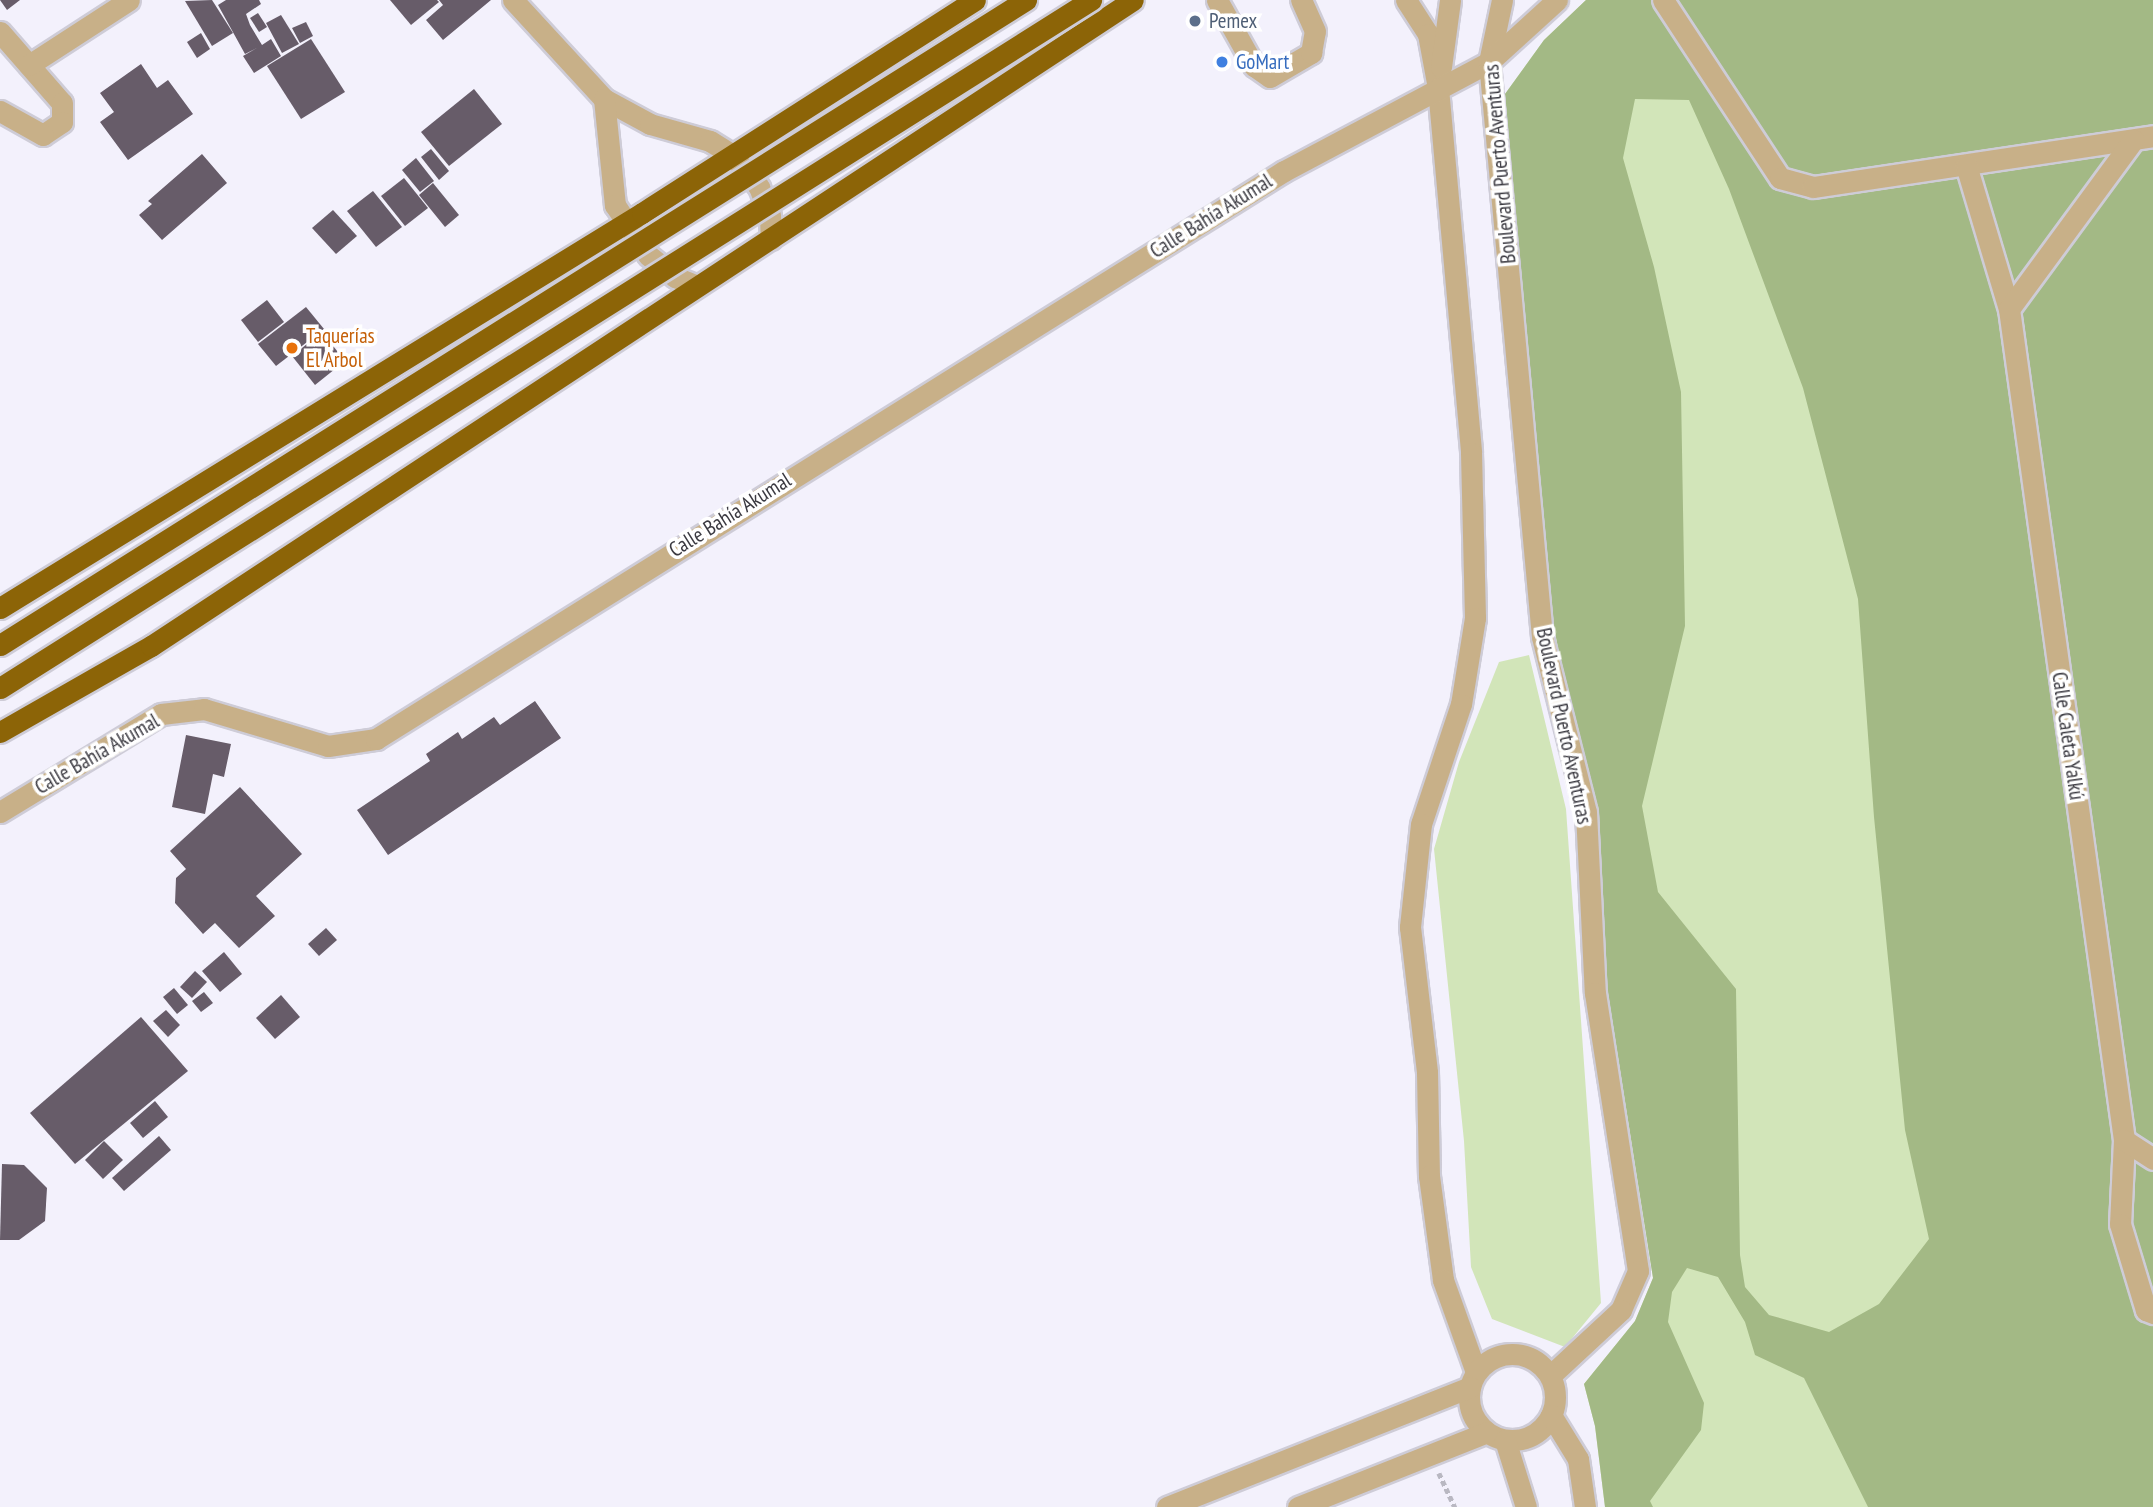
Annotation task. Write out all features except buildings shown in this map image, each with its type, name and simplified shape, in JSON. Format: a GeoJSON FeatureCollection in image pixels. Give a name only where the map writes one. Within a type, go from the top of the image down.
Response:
{"type":"FeatureCollection","features":[{"type":"Feature","properties":{"kind":"highway"},"geometry":{"type":"LineString","coordinates":[[0,608],[625,223],[975,0]]}},
{"type":"Feature","properties":{"kind":"highway"},"geometry":{"type":"LineString","coordinates":[[0,645],[1026,0]]}},
{"type":"Feature","properties":{"kind":"highway"},"geometry":{"type":"LineString","coordinates":[[0,688],[1091,0]]}},
{"type":"Feature","properties":{"kind":"highway"},"geometry":{"type":"LineString","coordinates":[[0,732],[151,646],[1133,0]]}},
{"type":"Feature","properties":{"kind":"street"},"geometry":{"type":"LineString","coordinates":[[29,65],[129,0]]}},
{"type":"Feature","properties":{"kind":"street"},"geometry":{"type":"LineString","coordinates":[[513,0],[604,99],[650,124],[710,141],[732,155],[759,187],[770,215],[771,239]]}},
{"type":"Feature","properties":{"kind":"street"},"geometry":{"type":"LineString","coordinates":[[1217,0],[1254,66],[1270,78],[1311,52],[1315,31],[1301,0]]}},
{"type":"Feature","properties":{"kind":"street"},"geometry":{"type":"LineString","coordinates":[[1406,0],[1428,34],[1438,88],[1471,453],[1475,618],[1461,704],[1421,824],[1410,927],[1427,1072],[1429,1176],[1443,1280],[1473,1380],[1471,1413],[1496,1436],[1526,1507]]}},
{"type":"Feature","properties":{"kind":"street"},"geometry":{"type":"LineString","coordinates":[[1438,88],[1450,0]]}},
{"type":"Feature","properties":{"kind":"street","name":"Boulevard Puerto Aventuras"},"geometry":{"type":"LineString","coordinates":[[1503,0],[1489,62],[1542,637],[1586,812],[1595,993],[1638,1271],[1621,1310],[1550,1376]]}},
{"type":"Feature","properties":{"kind":"street","name":"Calle Bahía Akumal"},"geometry":{"type":"LineString","coordinates":[[0,812],[161,714],[204,709],[328,746],[376,738],[1284,171],[1489,62],[1557,0]]}},
{"type":"Feature","properties":{"kind":"street"},"geometry":{"type":"LineString","coordinates":[[1662,0],[1780,178],[1813,187],[2143,138]]}},
{"type":"Feature","properties":{"kind":"street"},"geometry":{"type":"LineString","coordinates":[[0,32],[62,103],[62,122],[43,135],[0,111]]}},
{"type":"Feature","properties":{"kind":"street"},"geometry":{"type":"LineString","coordinates":[[604,99],[610,185],[625,223],[648,255],[675,278],[697,286]]}},
{"type":"Feature","properties":{"kind":"street"},"geometry":{"type":"LineString","coordinates":[[2009,309],[2143,138]]}},
{"type":"Feature","properties":{"kind":"street","name":"Calle Caleta Yalkú"},"geometry":{"type":"LineString","coordinates":[[1966,165],[2009,309],[2124,1140],[2120,1224],[2149,1311]]}},
{"type":"Feature","properties":{"kind":"street"},"geometry":{"type":"LineString","coordinates":[[2124,1140],[2153,1159]]}},
{"type":"Feature","properties":{"kind":"street"},"geometry":{"type":"LineString","coordinates":[[1167,1507],[1473,1380],[1500,1355],[1528,1357],[1550,1376],[1555,1402],[1552,1415],[1532,1436],[1496,1436],[1382,1471],[1298,1507]]}},
{"type":"Feature","properties":{"kind":"street"},"geometry":{"type":"LineString","coordinates":[[1552,1415],[1578,1459],[1584,1507]]}},
{"type":"Feature","properties":{"kind":"path"},"geometry":{"type":"LineString","coordinates":[[1432,1457],[1455,1507]]}},
{"type":"Feature","properties":{"kind":"green space"},"geometry":{"type":"Polygon","coordinates":[[[1586,0],[1820,0],[1812,277],[1948,1163],[1915,1507],[1605,1507],[1595,1426],[1584,1384],[1635,1321],[1653,1278],[1605,975],[1599,815],[1566,693],[1540,548],[1505,94],[1544,40],[1586,0]]]}},
{"type":"Feature","properties":{"kind":"green space"},"geometry":{"type":"Polygon","coordinates":[[[1586,0],[2153,0],[2153,1507],[1868,1507],[1804,1378],[1755,1355],[1745,1322],[1718,1277],[1687,1268],[1672,1292],[1668,1322],[1704,1403],[1701,1430],[1650,1501],[1653,1507],[1605,1507],[1595,1426],[1584,1384],[1635,1321],[1653,1278],[1605,975],[1599,815],[1566,693],[1540,548],[1505,94],[1544,40],[1586,0]],[[1635,99],[1623,158],[1654,267],[1681,392],[1685,626],[1642,806],[1658,892],[1736,989],[1740,1255],[1745,1287],[1769,1315],[1829,1332],[1879,1304],[1929,1239],[1905,1130],[1874,817],[1858,599],[1803,388],[1729,189],[1689,100],[1635,99]]]}},
{"type":"Feature","properties":{"kind":"green space"},"geometry":{"type":"Polygon","coordinates":[[[1529,655],[1566,809],[1601,1303],[1565,1347],[1492,1319],[1471,1267],[1464,1141],[1434,849],[1459,762],[1499,662],[1529,655]]]}},
{"type":"Feature","properties":{"kind":"place","name":"Pemex"},"geometry":{"type":"Point","coordinates":[1195,21]}},
{"type":"Feature","properties":{"kind":"place","name":"GoMart"},"geometry":{"type":"Point","coordinates":[1222,62]}},
{"type":"Feature","properties":{"kind":"place","name":"Taquerías El Arbol"},"geometry":{"type":"Point","coordinates":[292,348]}}]}
